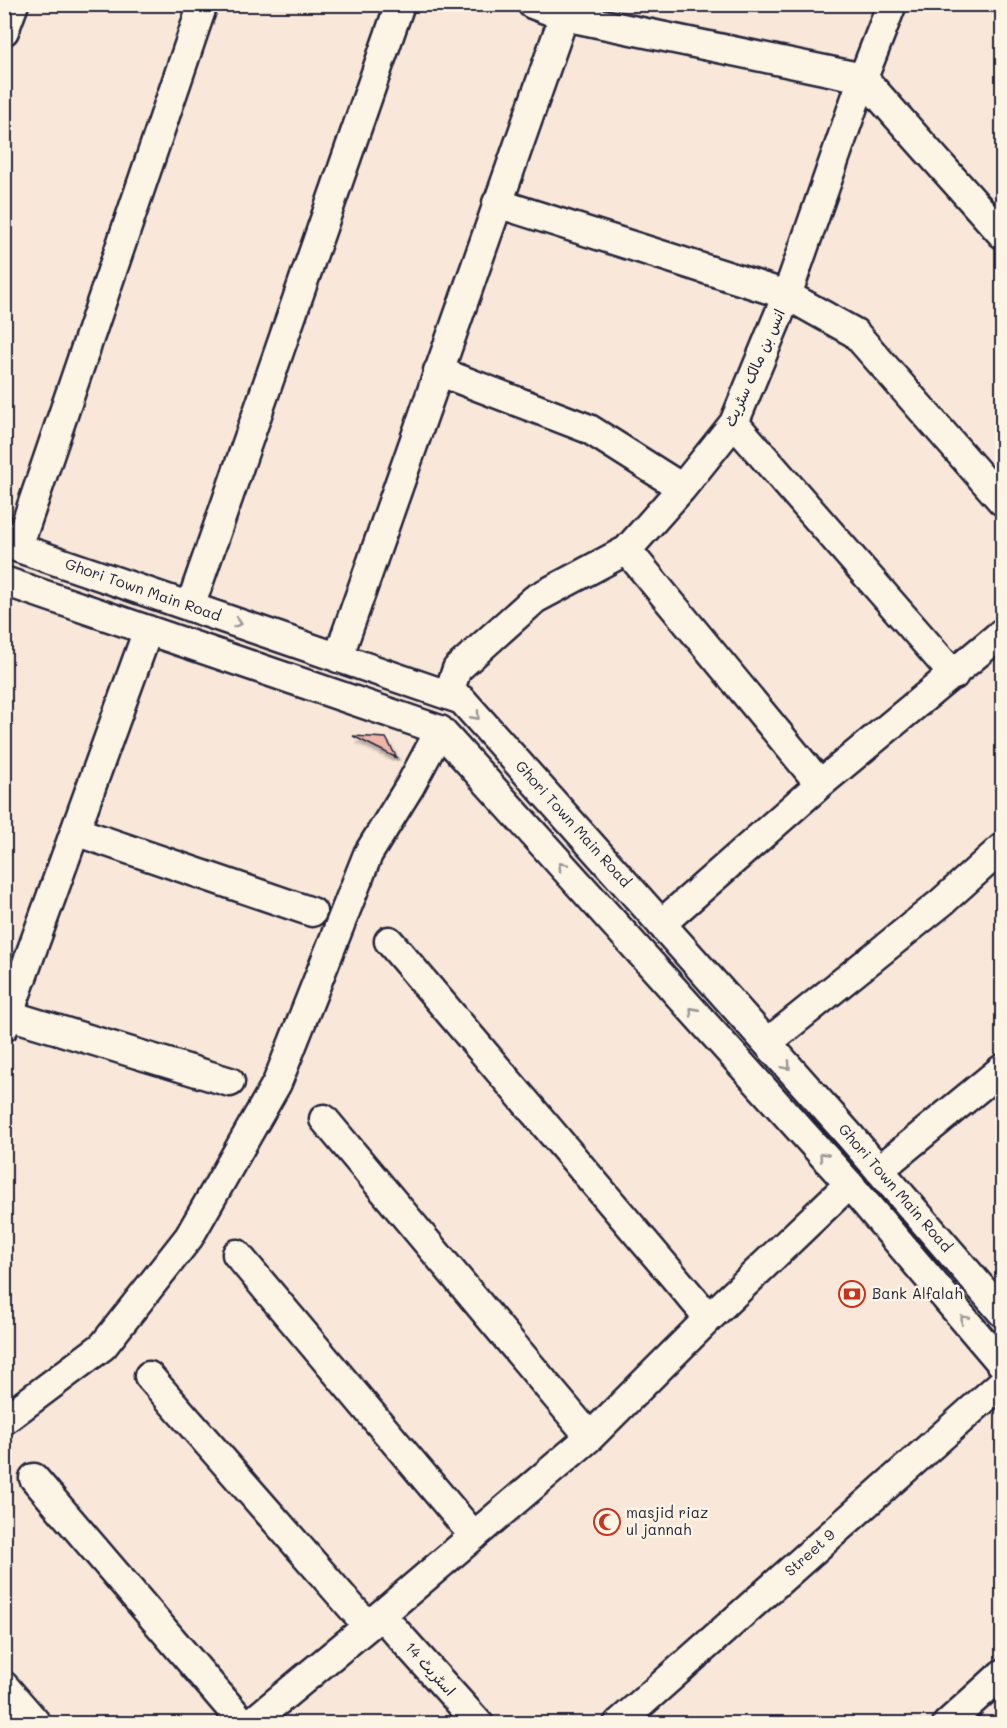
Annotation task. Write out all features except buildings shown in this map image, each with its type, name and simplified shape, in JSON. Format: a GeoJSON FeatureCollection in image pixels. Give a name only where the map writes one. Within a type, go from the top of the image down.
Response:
{"type":"FeatureCollection","features":[{"type":"Feature","properties":{"kind":"street"},"geometry":{"type":"LineString","coordinates":[[4,30],[14,4]]}},
{"type":"Feature","properties":{"kind":"street"},"geometry":{"type":"LineString","coordinates":[[11,545],[203,4]]}},
{"type":"Feature","properties":{"kind":"street"},"geometry":{"type":"LineString","coordinates":[[190,606],[400,4]]}},
{"type":"Feature","properties":{"kind":"street"},"geometry":{"type":"LineString","coordinates":[[532,4],[564,16],[862,78],[1002,234]]}},
{"type":"Feature","properties":{"kind":"street","name":"انس بن مالک سٹریٹ"},"geometry":{"type":"LineString","coordinates":[[448,695],[457,669],[535,599],[627,550],[682,488],[734,423],[787,295],[862,78],[892,4]]}},
{"type":"Feature","properties":{"kind":"street"},"geometry":{"type":"LineString","coordinates":[[338,658],[564,16]]}},
{"type":"Feature","properties":{"kind":"street"},"geometry":{"type":"LineString","coordinates":[[497,203],[787,295],[855,333],[1002,501]]}},
{"type":"Feature","properties":{"kind":"street"},"geometry":{"type":"LineString","coordinates":[[438,371],[589,429],[682,488]]}},
{"type":"Feature","properties":{"kind":"street"},"geometry":{"type":"LineString","coordinates":[[734,423],[954,675]]}},
{"type":"Feature","properties":{"kind":"street","name":"Ghori Town Main Road"},"geometry":{"type":"LineString","coordinates":[[11,545],[462,700],[1002,1312]]}},
{"type":"Feature","properties":{"kind":"street"},"geometry":{"type":"LineString","coordinates":[[627,550],[820,784]]}},
{"type":"Feature","properties":{"kind":"street"},"geometry":{"type":"LineString","coordinates":[[4,581],[440,730],[849,1184],[1002,1364]]}},
{"type":"Feature","properties":{"kind":"street"},"geometry":{"type":"LineString","coordinates":[[148,630],[7,1021],[230,1082]]}},
{"type":"Feature","properties":{"kind":"street"},"geometry":{"type":"LineString","coordinates":[[661,924],[820,784],[1002,633]]}},
{"type":"Feature","properties":{"kind":"street"},"geometry":{"type":"LineString","coordinates":[[4,1420],[103,1346],[189,1237],[277,1083],[368,854],[410,786],[440,730]]}},
{"type":"Feature","properties":{"kind":"street"},"geometry":{"type":"LineString","coordinates":[[75,831],[312,912]]}},
{"type":"Feature","properties":{"kind":"street"},"geometry":{"type":"LineString","coordinates":[[767,1043],[942,902],[1002,848]]}},
{"type":"Feature","properties":{"kind":"street"},"geometry":{"type":"LineString","coordinates":[[389,941],[709,1318]]}},
{"type":"Feature","properties":{"kind":"street"},"geometry":{"type":"LineString","coordinates":[[879,1170],[1002,1069]]}},
{"type":"Feature","properties":{"kind":"street"},"geometry":{"type":"LineString","coordinates":[[324,1119],[590,1437]]}},
{"type":"Feature","properties":{"kind":"street"},"geometry":{"type":"LineString","coordinates":[[250,1724],[590,1437],[709,1318],[849,1184]]}},
{"type":"Feature","properties":{"kind":"street"},"geometry":{"type":"LineString","coordinates":[[237,1254],[474,1536]]}},
{"type":"Feature","properties":{"kind":"street","name":"اسٹریٹ 14"},"geometry":{"type":"LineString","coordinates":[[149,1376],[374,1621],[479,1724]]}},
{"type":"Feature","properties":{"kind":"street","name":"Street 9"},"geometry":{"type":"LineString","coordinates":[[618,1724],[1002,1383]]}},
{"type":"Feature","properties":{"kind":"street"},"geometry":{"type":"LineString","coordinates":[[34,1478],[244,1724]]}},
{"type":"Feature","properties":{"kind":"street"},"geometry":{"type":"LineString","coordinates":[[947,1724],[1002,1674]]}},
{"type":"Feature","properties":{"kind":"street"},"geometry":{"type":"LineString","coordinates":[[4,1686],[37,1724]]}},
{"type":"Feature","properties":{"kind":"place","name":"Bank Alfalah"},"geometry":{"type":"Point","coordinates":[852,1294]}},
{"type":"Feature","properties":{"kind":"place","name":"masjid riaz ul jannah"},"geometry":{"type":"Point","coordinates":[607,1522]}}]}
